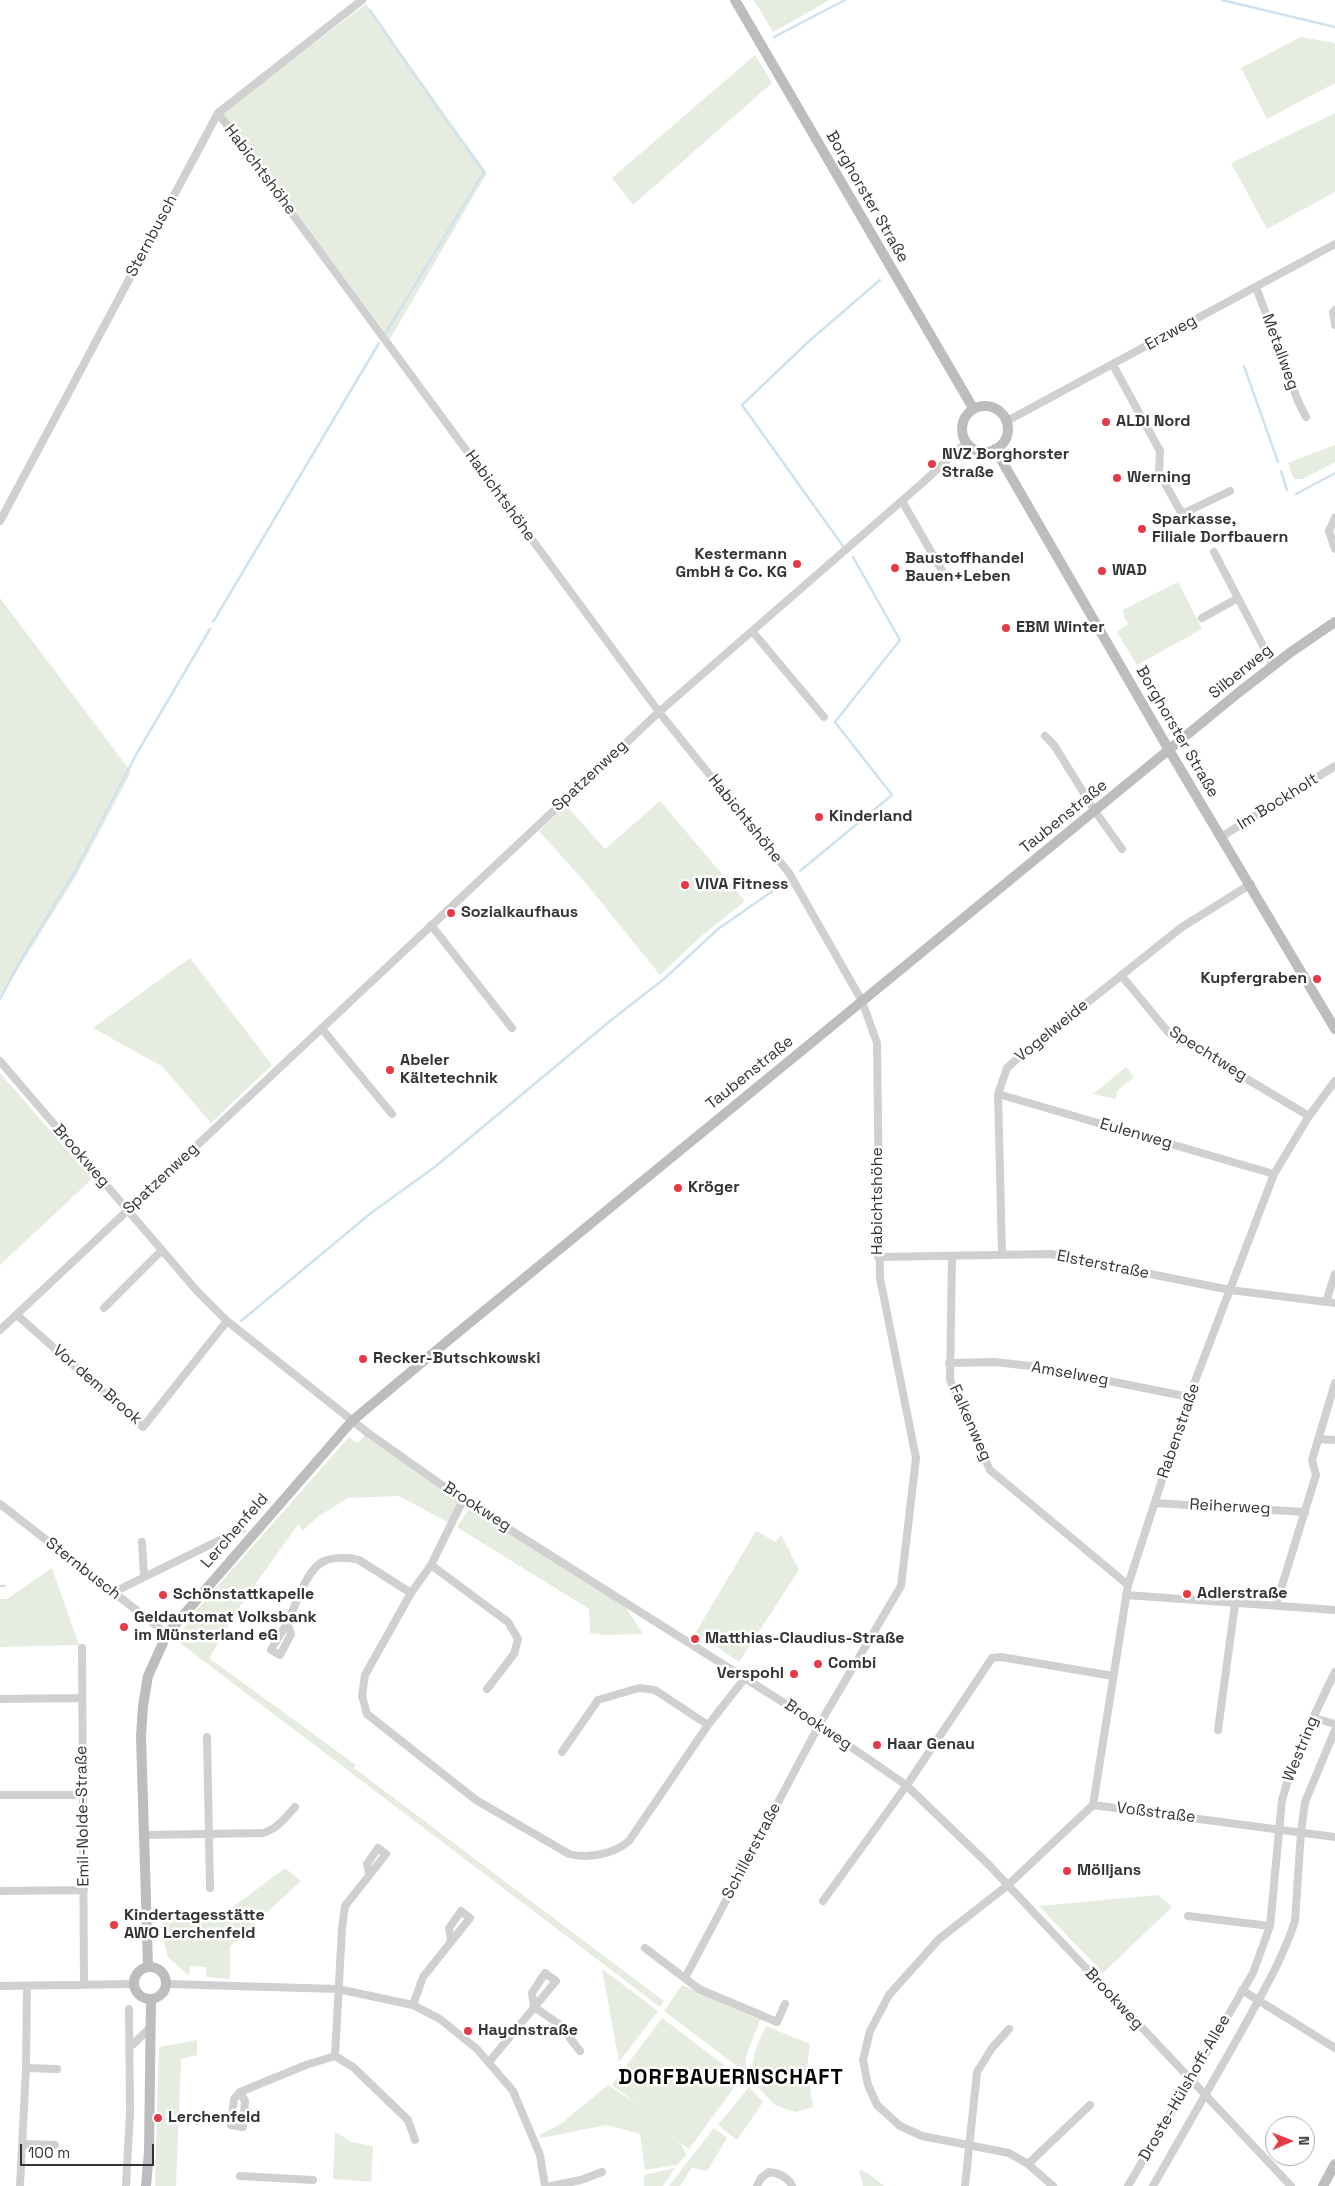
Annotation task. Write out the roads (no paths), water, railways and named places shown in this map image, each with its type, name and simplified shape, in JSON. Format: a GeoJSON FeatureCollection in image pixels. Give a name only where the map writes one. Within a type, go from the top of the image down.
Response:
{"type":"FeatureCollection","features":[{"type":"Feature","properties":{"kind":"street","name":"Sternbusch"},"geometry":{"type":"LineString","coordinates":[[0,521],[218,113],[362,0]]}},
{"type":"Feature","properties":{"kind":"street","name":"Borghorster Straße"},"geometry":{"type":"LineString","coordinates":[[735,0],[973,408]]}},
{"type":"Feature","properties":{"kind":"street","name":"Habichtshöhe"},"geometry":{"type":"LineString","coordinates":[[218,113],[659,712],[789,873],[862,1001],[877,1043],[878,1257],[880,1278],[916,1458],[902,1586],[819,1725]]}},
{"type":"Feature","properties":{"kind":"street","name":"Erzweg"},"geometry":{"type":"LineString","coordinates":[[1006,421],[1335,244]]}},
{"type":"Feature","properties":{"kind":"street","name":"Metallweg"},"geometry":{"type":"LineString","coordinates":[[1256,287],[1298,401],[1306,417]]}},
{"type":"Feature","properties":{"kind":"street"},"geometry":{"type":"LineString","coordinates":[[1335,310],[1333,312],[1335,325]]}},
{"type":"Feature","properties":{"kind":"street"},"geometry":{"type":"LineString","coordinates":[[1113,365],[1160,451],[1159,472],[1182,514],[1230,491]]}},
{"type":"Feature","properties":{"kind":"street"},"geometry":{"type":"LineString","coordinates":[[985,405],[992,406],[998,410],[1006,421],[1007,434],[1005,440],[995,449],[980,451],[966,443],[961,429],[963,421],[973,408],[985,405]]}},
{"type":"Feature","properties":{"kind":"street","name":"Spatzenweg"},"geometry":{"type":"LineString","coordinates":[[0,1330],[659,712],[966,443]]}},
{"type":"Feature","properties":{"kind":"street","name":"Borghorster Straße"},"geometry":{"type":"LineString","coordinates":[[995,449],[1335,1029]]}},
{"type":"Feature","properties":{"kind":"street"},"geometry":{"type":"LineString","coordinates":[[902,501],[945,576]]}},
{"type":"Feature","properties":{"kind":"street"},"geometry":{"type":"LineString","coordinates":[[1335,518],[1329,531],[1335,549]]}},
{"type":"Feature","properties":{"kind":"street"},"geometry":{"type":"LineString","coordinates":[[1214,552],[1273,665]]}},
{"type":"Feature","properties":{"kind":"street"},"geometry":{"type":"LineString","coordinates":[[1202,618],[1238,598]]}},
{"type":"Feature","properties":{"kind":"street","name":"Silberweg"},"geometry":{"type":"LineString","coordinates":[[1170,750],[1273,665],[1335,622]]}},
{"type":"Feature","properties":{"kind":"street"},"geometry":{"type":"LineString","coordinates":[[752,631],[824,717]]}},
{"type":"Feature","properties":{"kind":"street"},"geometry":{"type":"LineString","coordinates":[[1045,736],[1054,745],[1095,811],[1122,849]]}},
{"type":"Feature","properties":{"kind":"street","name":"Taubenstraße"},"geometry":{"type":"LineString","coordinates":[[352,1421],[1170,750]]}},
{"type":"Feature","properties":{"kind":"street","name":"Im Bockholt"},"geometry":{"type":"LineString","coordinates":[[1221,837],[1335,766]]}},
{"type":"Feature","properties":{"kind":"street","name":"Vogelweide"},"geometry":{"type":"LineString","coordinates":[[1002,1254],[998,1094],[1007,1068],[1182,927],[1250,884]]}},
{"type":"Feature","properties":{"kind":"street"},"geometry":{"type":"LineString","coordinates":[[432,925],[512,1028]]}},
{"type":"Feature","properties":{"kind":"street","name":"Spechtweg"},"geometry":{"type":"LineString","coordinates":[[1121,975],[1168,1032],[1309,1116]]}},
{"type":"Feature","properties":{"kind":"street"},"geometry":{"type":"LineString","coordinates":[[322,1029],[392,1114]]}},
{"type":"Feature","properties":{"kind":"street","name":"Brookweg"},"geometry":{"type":"LineString","coordinates":[[0,1061],[197,1291],[227,1321],[352,1421],[464,1500],[819,1725],[906,1786],[935,1812],[1008,1885],[1291,2186]]}},
{"type":"Feature","properties":{"kind":"street","name":"Rabenstraße"},"geometry":{"type":"LineString","coordinates":[[1093,1805],[1128,1585],[1189,1397],[1274,1174],[1309,1116],[1335,1081]]}},
{"type":"Feature","properties":{"kind":"street","name":"Eulenweg"},"geometry":{"type":"LineString","coordinates":[[998,1094],[1274,1174]]}},
{"type":"Feature","properties":{"kind":"street"},"geometry":{"type":"LineString","coordinates":[[104,1308],[162,1250]]}},
{"type":"Feature","properties":{"kind":"street","name":"Elsterstraße"},"geometry":{"type":"LineString","coordinates":[[878,1257],[1051,1254],[1230,1290],[1335,1303]]}},
{"type":"Feature","properties":{"kind":"street","name":"Falkenweg"},"geometry":{"type":"LineString","coordinates":[[952,1256],[950,1380],[990,1470],[1128,1585]]}},
{"type":"Feature","properties":{"kind":"street"},"geometry":{"type":"LineString","coordinates":[[1326,1302],[1335,1274]]}},
{"type":"Feature","properties":{"kind":"street","name":"Vor dem Brook"},"geometry":{"type":"LineString","coordinates":[[17,1315],[143,1427],[227,1321]]}},
{"type":"Feature","properties":{"kind":"street","name":"Amselweg"},"geometry":{"type":"LineString","coordinates":[[949,1363],[995,1362],[1039,1367],[1189,1397]]}},
{"type":"Feature","properties":{"kind":"street"},"geometry":{"type":"LineString","coordinates":[[1276,1605],[1316,1475],[1312,1460],[1335,1384]]}},
{"type":"Feature","properties":{"kind":"street","name":"Lerchenfeld"},"geometry":{"type":"LineString","coordinates":[[148,1966],[141,1736],[148,1676],[166,1634],[352,1421]]}},
{"type":"Feature","properties":{"kind":"street"},"geometry":{"type":"LineString","coordinates":[[1318,1439],[1335,1440]]}},
{"type":"Feature","properties":{"kind":"street"},"geometry":{"type":"LineString","coordinates":[[464,1500],[431,1565],[411,1593],[363,1680],[362,1696],[367,1714],[476,1800],[569,1854],[581,1857],[619,1849],[630,1841],[708,1724],[745,1678]]}},
{"type":"Feature","properties":{"kind":"street","name":"Reiherweg"},"geometry":{"type":"LineString","coordinates":[[1155,1503],[1305,1512]]}},
{"type":"Feature","properties":{"kind":"street","name":"Sternbusch"},"geometry":{"type":"LineString","coordinates":[[0,1504],[166,1634]]}},
{"type":"Feature","properties":{"kind":"street"},"geometry":{"type":"LineString","coordinates":[[114,1592],[242,1529]]}},
{"type":"Feature","properties":{"kind":"street"},"geometry":{"type":"LineString","coordinates":[[142,1542],[144,1576]]}},
{"type":"Feature","properties":{"kind":"street"},"geometry":{"type":"LineString","coordinates":[[287,1622],[307,1580],[315,1568],[324,1561],[349,1557],[359,1560],[411,1593]]}},
{"type":"Feature","properties":{"kind":"street"},"geometry":{"type":"LineString","coordinates":[[431,1565],[508,1622],[518,1639],[514,1654],[486,1689]]}},
{"type":"Feature","properties":{"kind":"street"},"geometry":{"type":"LineString","coordinates":[[1126,1595],[1335,1610]]}},
{"type":"Feature","properties":{"kind":"street"},"geometry":{"type":"LineString","coordinates":[[1218,1730],[1235,1604]]}},
{"type":"Feature","properties":{"kind":"street","name":"Emil-Nolde-Straße"},"geometry":{"type":"LineString","coordinates":[[82,1648],[84,1985]]}},
{"type":"Feature","properties":{"kind":"street"},"geometry":{"type":"LineString","coordinates":[[822,1901],[906,1786],[992,1658],[1113,1676]]}},
{"type":"Feature","properties":{"kind":"street","name":"Westring"},"geometry":{"type":"LineString","coordinates":[[1279,1829],[1282,1800],[1287,1781],[1313,1718],[1335,1672]]}},
{"type":"Feature","properties":{"kind":"street"},"geometry":{"type":"LineString","coordinates":[[562,1752],[598,1700],[639,1688],[655,1690],[708,1724]]}},
{"type":"Feature","properties":{"kind":"street"},"geometry":{"type":"LineString","coordinates":[[0,1699],[81,1698]]}},
{"type":"Feature","properties":{"kind":"street"},"geometry":{"type":"LineString","coordinates":[[1313,1718],[1335,1724]]}},
{"type":"Feature","properties":{"kind":"street","name":"Schillerstraße"},"geometry":{"type":"LineString","coordinates":[[685,1978],[819,1725]]}},
{"type":"Feature","properties":{"kind":"street","name":"Westring"},"geometry":{"type":"LineString","coordinates":[[1301,1832],[1305,1802],[1335,1730]]}},
{"type":"Feature","properties":{"kind":"street"},"geometry":{"type":"LineString","coordinates":[[207,1737],[210,1888]]}},
{"type":"Feature","properties":{"kind":"street"},"geometry":{"type":"LineString","coordinates":[[0,1795],[82,1794]]}},
{"type":"Feature","properties":{"kind":"street","name":"Voßstraße"},"geometry":{"type":"LineString","coordinates":[[1054,2186],[1028,2164],[1009,2153],[922,2136],[900,2126],[877,2105],[868,2085],[863,2060],[870,2031],[889,1994],[939,1939],[1008,1885],[1093,1805],[1335,1837]]}},
{"type":"Feature","properties":{"kind":"street"},"geometry":{"type":"LineString","coordinates":[[145,1835],[263,1833],[272,1830],[295,1807]]}},
{"type":"Feature","properties":{"kind":"street","name":"Droste-Hülshoff-Allee"},"geometry":{"type":"LineString","coordinates":[[1128,2186],[1252,1973],[1270,1926],[1279,1829]]}},
{"type":"Feature","properties":{"kind":"street","name":"Droste-Hülshoff-Allee"},"geometry":{"type":"LineString","coordinates":[[1153,2186],[1206,2095],[1281,1957],[1295,1921],[1301,1832]]}},
{"type":"Feature","properties":{"kind":"street"},"geometry":{"type":"LineString","coordinates":[[335,2056],[345,1906],[370,1874]]}},
{"type":"Feature","properties":{"kind":"street"},"geometry":{"type":"LineString","coordinates":[[0,1890],[84,1890]]}},
{"type":"Feature","properties":{"kind":"street"},"geometry":{"type":"LineString","coordinates":[[1188,1916],[1270,1926]]}},
{"type":"Feature","properties":{"kind":"street"},"geometry":{"type":"LineString","coordinates":[[413,2005],[423,1977],[451,1940]]}},
{"type":"Feature","properties":{"kind":"street"},"geometry":{"type":"LineString","coordinates":[[645,1948],[699,1989],[777,2022],[785,2004]]}},
{"type":"Feature","properties":{"kind":"street"},"geometry":{"type":"LineString","coordinates":[[148,1966],[159,1969],[166,1978],[167,1984],[162,1994],[151,1999],[141,1997],[137,1993],[134,1984],[137,1972],[148,1966]]}},
{"type":"Feature","properties":{"kind":"street"},"geometry":{"type":"LineString","coordinates":[[0,1986],[134,1984]]}},
{"type":"Feature","properties":{"kind":"street"},"geometry":{"type":"LineString","coordinates":[[167,1984],[338,1989],[413,2005],[440,2019],[463,2036],[513,2091],[540,2155],[545,2186]]}},
{"type":"Feature","properties":{"kind":"street"},"geometry":{"type":"LineString","coordinates":[[20,2186],[24,2144],[27,1986]]}},
{"type":"Feature","properties":{"kind":"street"},"geometry":{"type":"LineString","coordinates":[[1242,1990],[1335,2048]]}},
{"type":"Feature","properties":{"kind":"street"},"geometry":{"type":"LineString","coordinates":[[146,2186],[150,2118],[151,1999]]}},
{"type":"Feature","properties":{"kind":"street"},"geometry":{"type":"LineString","coordinates":[[488,2062],[534,2007],[560,2024],[580,2051]]}},
{"type":"Feature","properties":{"kind":"street"},"geometry":{"type":"LineString","coordinates":[[126,2186],[130,2112],[128,2009]]}},
{"type":"Feature","properties":{"kind":"street"},"geometry":{"type":"LineString","coordinates":[[130,2047],[150,2028]]}},
{"type":"Feature","properties":{"kind":"street"},"geometry":{"type":"LineString","coordinates":[[965,2186],[977,2072],[992,2048],[1009,2029]]}},
{"type":"Feature","properties":{"kind":"street"},"geometry":{"type":"LineString","coordinates":[[240,2092],[306,2065],[335,2056],[353,2067],[408,2120],[415,2140]]}},
{"type":"Feature","properties":{"kind":"street"},"geometry":{"type":"LineString","coordinates":[[26,2068],[57,2069]]}},
{"type":"Feature","properties":{"kind":"street"},"geometry":{"type":"LineString","coordinates":[[1028,2164],[1090,2105]]}},
{"type":"Feature","properties":{"kind":"street"},"geometry":{"type":"LineString","coordinates":[[24,2144],[55,2145]]}},
{"type":"Feature","properties":{"kind":"street"},"geometry":{"type":"LineString","coordinates":[[1323,2186],[1335,2164]]}},
{"type":"Feature","properties":{"kind":"street"},"geometry":{"type":"LineString","coordinates":[[551,2186],[582,2180],[602,2172]]}},
{"type":"Feature","properties":{"kind":"street"},"geometry":{"type":"LineString","coordinates":[[757,2186],[761,2178],[769,2172],[777,2173],[790,2182],[792,2186]]}},
{"type":"Feature","properties":{"kind":"street"},"geometry":{"type":"LineString","coordinates":[[240,2176],[313,2180]]}},
{"type":"Feature","properties":{"kind":"street"},"geometry":{"type":"LineString","coordinates":[[274,2177],[274,2186]]}},
{"type":"Feature","properties":{"kind":"waterway"},"geometry":{"type":"LineString","coordinates":[[774,37],[845,0]]}},
{"type":"Feature","properties":{"kind":"waterway"},"geometry":{"type":"LineString","coordinates":[[1222,0],[1335,27]]}},
{"type":"Feature","properties":{"kind":"waterway"},"geometry":{"type":"LineString","coordinates":[[370,10],[484,172],[385,334]]}},
{"type":"Feature","properties":{"kind":"waterway"},"geometry":{"type":"LineString","coordinates":[[845,549],[742,405],[808,342],[880,280]]}},
{"type":"Feature","properties":{"kind":"waterway"},"geometry":{"type":"LineString","coordinates":[[213,622],[379,343]]}},
{"type":"Feature","properties":{"kind":"waterway"},"geometry":{"type":"LineString","coordinates":[[1244,366],[1278,462]]}},
{"type":"Feature","properties":{"kind":"waterway"},"geometry":{"type":"LineString","coordinates":[[1281,471],[1287,490]]}},
{"type":"Feature","properties":{"kind":"waterway"},"geometry":{"type":"LineString","coordinates":[[1296,494],[1335,473]]}},
{"type":"Feature","properties":{"kind":"waterway"},"geometry":{"type":"LineString","coordinates":[[800,871],[892,795],[835,722],[900,640],[853,557]]}},
{"type":"Feature","properties":{"kind":"waterway"},"geometry":{"type":"LineString","coordinates":[[0,999],[22,958],[77,868],[137,753],[210,629]]}},
{"type":"Feature","properties":{"kind":"waterway"},"geometry":{"type":"LineString","coordinates":[[241,1321],[371,1213],[436,1166],[610,1021],[664,979],[718,929],[784,883]]}},
{"type":"Feature","properties":{"kind":"waterway"},"geometry":{"type":"LineString","coordinates":[[0,1586],[5,1586]]}},
{"type":"Feature","properties":{"kind":"place","name":"ALDI Nord"},"geometry":{"type":"Point","coordinates":[1106,422]}},
{"type":"Feature","properties":{"kind":"place","name":"NVZ Borghorster Straße"},"geometry":{"type":"Point","coordinates":[932,464]}},
{"type":"Feature","properties":{"kind":"place","name":"Werning"},"geometry":{"type":"Point","coordinates":[1117,478]}},
{"type":"Feature","properties":{"kind":"place","name":"Sparkasse, Filiale Dorfbauern"},"geometry":{"type":"Point","coordinates":[1142,529]}},
{"type":"Feature","properties":{"kind":"place","name":"Kestermann GmbH & Co. KG"},"geometry":{"type":"Point","coordinates":[797,564]}},
{"type":"Feature","properties":{"kind":"place","name":"Baustoffhandel Bauen+Leben"},"geometry":{"type":"Point","coordinates":[895,568]}},
{"type":"Feature","properties":{"kind":"place","name":"WAD"},"geometry":{"type":"Point","coordinates":[1102,571]}},
{"type":"Feature","properties":{"kind":"place","name":"EBM Winter"},"geometry":{"type":"Point","coordinates":[1006,628]}},
{"type":"Feature","properties":{"kind":"place","name":"Kinderland"},"geometry":{"type":"Point","coordinates":[819,817]}},
{"type":"Feature","properties":{"kind":"place","name":"VIVA Fitness"},"geometry":{"type":"Point","coordinates":[685,885]}},
{"type":"Feature","properties":{"kind":"place","name":"Sozialkaufhaus"},"geometry":{"type":"Point","coordinates":[451,913]}},
{"type":"Feature","properties":{"kind":"place","name":"Kupfergraben"},"geometry":{"type":"Point","coordinates":[1317,979]}},
{"type":"Feature","properties":{"kind":"place","name":"Abeler Kältetechnik"},"geometry":{"type":"Point","coordinates":[390,1070]}},
{"type":"Feature","properties":{"kind":"place","name":"Kröger"},"geometry":{"type":"Point","coordinates":[678,1188]}},
{"type":"Feature","properties":{"kind":"place","name":"Recker-Butschkowski"},"geometry":{"type":"Point","coordinates":[363,1359]}},
{"type":"Feature","properties":{"kind":"place","name":"Adlerstraße"},"geometry":{"type":"Point","coordinates":[1187,1594]}},
{"type":"Feature","properties":{"kind":"place","name":"Schönstattkapelle"},"geometry":{"type":"Point","coordinates":[163,1595]}},
{"type":"Feature","properties":{"kind":"place","name":"Geldautomat Volksbank im Münsterland eG"},"geometry":{"type":"Point","coordinates":[124,1627]}},
{"type":"Feature","properties":{"kind":"place","name":"Matthias-Claudius-Straße"},"geometry":{"type":"Point","coordinates":[695,1639]}},
{"type":"Feature","properties":{"kind":"place","name":"Combi"},"geometry":{"type":"Point","coordinates":[818,1664]}},
{"type":"Feature","properties":{"kind":"place","name":"Verspohl"},"geometry":{"type":"Point","coordinates":[794,1674]}},
{"type":"Feature","properties":{"kind":"place","name":"Haar Genau"},"geometry":{"type":"Point","coordinates":[877,1745]}},
{"type":"Feature","properties":{"kind":"place","name":"Mölljans"},"geometry":{"type":"Point","coordinates":[1067,1871]}},
{"type":"Feature","properties":{"kind":"place","name":"Kindertagesstätte AWO Lerchenfeld"},"geometry":{"type":"Point","coordinates":[114,1925]}},
{"type":"Feature","properties":{"kind":"place","name":"Haydnstraße"},"geometry":{"type":"Point","coordinates":[468,2031]}},
{"type":"Feature","properties":{"kind":"place","name":"Lerchenfeld"},"geometry":{"type":"Point","coordinates":[158,2118]}},
{"type":"Feature","properties":{"kind":"district","name":"DORFBAUERNSCHAFT"},"geometry":{"type":"Point","coordinates":[731,2078]}}]}
